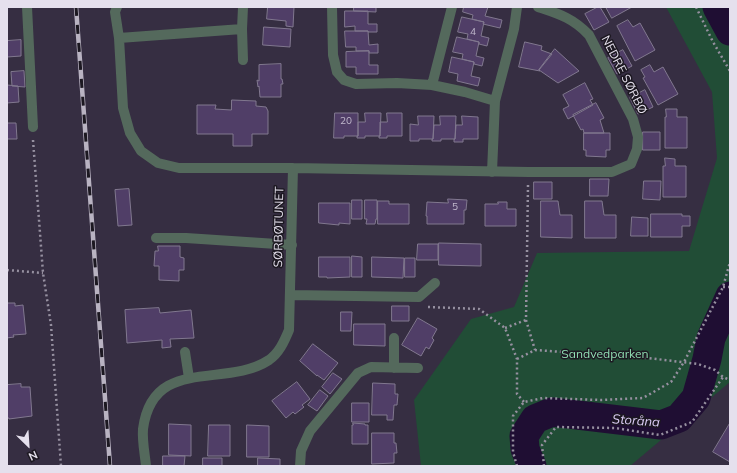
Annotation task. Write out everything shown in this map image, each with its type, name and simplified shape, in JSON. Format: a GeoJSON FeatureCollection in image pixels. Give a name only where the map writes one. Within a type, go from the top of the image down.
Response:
{"type":"FeatureCollection","features":[{"type":"Feature","properties":{"kind":"street"},"geometry":{"type":"LineString","coordinates":[[28,7],[32,127]]}},
{"type":"Feature","properties":{"kind":"street"},"geometry":{"type":"LineString","coordinates":[[116,7],[115,12],[119,38],[122,108],[130,132],[141,151],[158,163],[179,168],[293,168]]}},
{"type":"Feature","properties":{"kind":"street"},"geometry":{"type":"LineString","coordinates":[[243,7],[242,29],[244,60]]}},
{"type":"Feature","properties":{"kind":"street"},"geometry":{"type":"LineString","coordinates":[[332,7],[333,55],[337,72],[344,80],[356,84],[397,83],[432,85],[495,101]]}},
{"type":"Feature","properties":{"kind":"street"},"geometry":{"type":"LineString","coordinates":[[432,85],[452,7]]}},
{"type":"Feature","properties":{"kind":"street"},"geometry":{"type":"LineString","coordinates":[[492,172],[495,101],[514,29],[517,7]]}},
{"type":"Feature","properties":{"kind":"street","name":"NEDRE SØRBØ"},"geometry":{"type":"LineString","coordinates":[[293,168],[492,172],[612,172],[631,164],[637,149],[638,137],[633,119],[588,35],[580,25],[538,7]]}},
{"type":"Feature","properties":{"kind":"street"},"geometry":{"type":"LineString","coordinates":[[119,38],[242,29]]}},
{"type":"Feature","properties":{"kind":"street","name":"SØRBØTUNET"},"geometry":{"type":"LineString","coordinates":[[146,466],[143,430],[150,403],[158,394],[170,384],[189,378],[231,373],[251,368],[269,360],[281,348],[289,330],[293,168]]}},
{"type":"Feature","properties":{"kind":"street"},"geometry":{"type":"LineString","coordinates":[[156,238],[186,238],[292,245]]}},
{"type":"Feature","properties":{"kind":"street"},"geometry":{"type":"LineString","coordinates":[[291,295],[419,297],[435,283]]}},
{"type":"Feature","properties":{"kind":"street"},"geometry":{"type":"LineString","coordinates":[[394,338],[394,368]]}},
{"type":"Feature","properties":{"kind":"street"},"geometry":{"type":"LineString","coordinates":[[185,352],[189,378]]}},
{"type":"Feature","properties":{"kind":"street"},"geometry":{"type":"LineString","coordinates":[[300,466],[301,451],[310,430],[358,373],[371,367],[418,368]]}},
{"type":"Feature","properties":{"kind":"path"},"geometry":{"type":"LineString","coordinates":[[696,7],[713,42],[730,71]]}},
{"type":"Feature","properties":{"kind":"path"},"geometry":{"type":"LineString","coordinates":[[32,127],[43,273],[50,325],[61,466]]}},
{"type":"Feature","properties":{"kind":"path"},"geometry":{"type":"LineString","coordinates":[[528,172],[526,320],[535,350]]}},
{"type":"Feature","properties":{"kind":"path"},"geometry":{"type":"LineString","coordinates":[[517,466],[513,452],[513,416],[524,402],[543,398],[602,400],[643,398],[671,382],[684,362],[723,287],[730,262]]}},
{"type":"Feature","properties":{"kind":"path"},"geometry":{"type":"LineString","coordinates":[[7,270],[43,273]]}},
{"type":"Feature","properties":{"kind":"path"},"geometry":{"type":"LineString","coordinates":[[723,287],[729,287]]}},
{"type":"Feature","properties":{"kind":"path"},"geometry":{"type":"LineString","coordinates":[[427,307],[478,309],[505,328],[517,359],[517,394],[524,402]]}},
{"type":"Feature","properties":{"kind":"path"},"geometry":{"type":"LineString","coordinates":[[505,328],[526,320]]}},
{"type":"Feature","properties":{"kind":"path"},"geometry":{"type":"LineString","coordinates":[[517,359],[535,350],[648,358],[698,364],[715,370],[723,377],[730,380]]}},
{"type":"Feature","properties":{"kind":"path"},"geometry":{"type":"LineString","coordinates":[[544,466],[542,445],[556,427],[615,428],[660,435],[692,422],[723,377]]}},
{"type":"Feature","properties":{"kind":"green space","name":"Sandvedparken"},"geometry":{"type":"Polygon","coordinates":[[[666,7],[730,7],[730,382],[630,466],[421,466],[414,400],[471,319],[514,307],[537,253],[689,251],[717,158],[712,92],[666,7]]]}},
{"type":"Feature","properties":{"kind":"building"},"geometry":{"type":"Polygon","coordinates":[[[268,7],[294,7],[293,27],[286,26],[286,21],[267,19],[268,7]]]}},
{"type":"Feature","properties":{"kind":"building"},"geometry":{"type":"Polygon","coordinates":[[[354,7],[376,7],[376,12],[354,11],[354,7]]]}},
{"type":"Feature","properties":{"kind":"building"},"geometry":{"type":"Polygon","coordinates":[[[464,7],[488,7],[485,16],[502,20],[500,28],[483,24],[484,22],[472,19],[473,15],[463,12],[464,7]]]}},
{"type":"Feature","properties":{"kind":"building"},"geometry":{"type":"Polygon","coordinates":[[[600,7],[609,22],[594,30],[585,14],[600,7]]]}},
{"type":"Feature","properties":{"kind":"building"},"geometry":{"type":"Polygon","coordinates":[[[606,7],[632,7],[612,18],[606,7]]]}},
{"type":"Feature","properties":{"kind":"building"},"geometry":{"type":"Polygon","coordinates":[[[345,11],[368,11],[368,24],[377,24],[377,32],[355,31],[355,26],[345,27],[345,11]]]}},
{"type":"Feature","properties":{"kind":"building"},"geometry":{"type":"Polygon","coordinates":[[[462,17],[484,22],[481,36],[489,38],[487,46],[467,39],[468,34],[458,32],[462,17]]]}},
{"type":"Feature","properties":{"kind":"building"},"geometry":{"type":"Polygon","coordinates":[[[628,20],[633,27],[640,23],[655,50],[635,61],[617,26],[628,20]]]}},
{"type":"Feature","properties":{"kind":"building"},"geometry":{"type":"Polygon","coordinates":[[[264,27],[291,29],[290,47],[263,45],[264,27]]]}},
{"type":"Feature","properties":{"kind":"building"},"geometry":{"type":"Polygon","coordinates":[[[345,31],[368,31],[369,45],[378,44],[378,53],[356,51],[356,47],[346,47],[345,31]]]}},
{"type":"Feature","properties":{"kind":"building"},"geometry":{"type":"Polygon","coordinates":[[[457,37],[479,42],[476,56],[484,58],[482,66],[462,59],[463,54],[453,52],[457,37]]]}},
{"type":"Feature","properties":{"kind":"building"},"geometry":{"type":"Polygon","coordinates":[[[21,40],[21,56],[7,57],[7,41],[21,40]]]}},
{"type":"Feature","properties":{"kind":"building"},"geometry":{"type":"Polygon","coordinates":[[[525,42],[542,46],[541,50],[552,54],[539,70],[540,71],[519,67],[525,42]]]}},
{"type":"Feature","properties":{"kind":"building"},"geometry":{"type":"Polygon","coordinates":[[[555,49],[579,71],[558,83],[539,70],[555,49]]]}},
{"type":"Feature","properties":{"kind":"building"},"geometry":{"type":"Polygon","coordinates":[[[623,50],[632,66],[617,74],[608,58],[623,50]]]}},
{"type":"Feature","properties":{"kind":"building"},"geometry":{"type":"Polygon","coordinates":[[[369,51],[369,65],[378,65],[378,74],[356,74],[356,67],[346,67],[346,52],[369,51]]]}},
{"type":"Feature","properties":{"kind":"building"},"geometry":{"type":"Polygon","coordinates":[[[452,57],[474,62],[471,76],[480,78],[478,86],[457,81],[458,74],[449,72],[452,57]]]}},
{"type":"Feature","properties":{"kind":"building"},"geometry":{"type":"Polygon","coordinates":[[[281,64],[281,79],[283,84],[281,84],[281,97],[260,97],[257,80],[259,81],[259,65],[281,64]]]}},
{"type":"Feature","properties":{"kind":"building"},"geometry":{"type":"Polygon","coordinates":[[[650,65],[654,72],[663,67],[678,94],[658,105],[643,78],[645,77],[641,70],[650,65]]]}},
{"type":"Feature","properties":{"kind":"building"},"geometry":{"type":"Polygon","coordinates":[[[24,71],[25,87],[12,86],[11,72],[24,71]]]}},
{"type":"Feature","properties":{"kind":"building"},"geometry":{"type":"Polygon","coordinates":[[[585,83],[593,99],[590,100],[593,105],[568,119],[563,109],[569,106],[563,95],[585,83]]]}},
{"type":"Feature","properties":{"kind":"building"},"geometry":{"type":"Polygon","coordinates":[[[7,85],[18,86],[19,102],[7,103],[7,85]]]}},
{"type":"Feature","properties":{"kind":"building"},"geometry":{"type":"Polygon","coordinates":[[[645,90],[653,107],[638,114],[630,98],[645,90]]]}},
{"type":"Feature","properties":{"kind":"building"},"geometry":{"type":"Polygon","coordinates":[[[232,100],[256,101],[256,106],[266,107],[268,111],[268,134],[252,134],[252,146],[233,146],[233,134],[197,134],[197,105],[216,105],[215,109],[231,110],[232,100]]]}},
{"type":"Feature","properties":{"kind":"building"},"geometry":{"type":"Polygon","coordinates":[[[596,103],[604,118],[600,120],[604,133],[584,133],[583,129],[581,130],[573,115],[596,103]]]}},
{"type":"Feature","properties":{"kind":"building"},"geometry":{"type":"Polygon","coordinates":[[[666,109],[677,109],[677,117],[687,117],[687,148],[665,148],[666,109]]]}},
{"type":"Feature","properties":{"kind":"building"},"geometry":{"type":"Polygon","coordinates":[[[335,113],[358,113],[358,136],[334,138],[335,113]]]}},
{"type":"Feature","properties":{"kind":"building"},"geometry":{"type":"Polygon","coordinates":[[[365,113],[381,113],[380,136],[365,136],[365,138],[357,138],[358,122],[365,122],[365,113]]]}},
{"type":"Feature","properties":{"kind":"building"},"geometry":{"type":"Polygon","coordinates":[[[387,113],[402,113],[402,136],[387,136],[387,138],[379,138],[380,122],[387,122],[387,113]]]}},
{"type":"Feature","properties":{"kind":"building"},"geometry":{"type":"Polygon","coordinates":[[[418,116],[434,116],[433,139],[419,139],[419,141],[410,141],[410,124],[418,125],[418,116]]]}},
{"type":"Feature","properties":{"kind":"building"},"geometry":{"type":"Polygon","coordinates":[[[440,116],[456,116],[455,139],[441,139],[441,141],[432,141],[434,125],[440,125],[440,116]]]}},
{"type":"Feature","properties":{"kind":"building"},"geometry":{"type":"Polygon","coordinates":[[[462,116],[478,117],[478,139],[463,139],[463,142],[454,142],[456,125],[462,125],[462,116]]]}},
{"type":"Feature","properties":{"kind":"building"},"geometry":{"type":"Polygon","coordinates":[[[7,123],[16,123],[17,139],[7,139],[7,123]]]}},
{"type":"Feature","properties":{"kind":"building"},"geometry":{"type":"Polygon","coordinates":[[[643,132],[660,132],[660,150],[643,150],[643,132]]]}},
{"type":"Feature","properties":{"kind":"building"},"geometry":{"type":"Polygon","coordinates":[[[584,133],[610,133],[610,150],[606,150],[606,157],[586,156],[586,150],[584,150],[584,133]]]}},
{"type":"Feature","properties":{"kind":"building"},"geometry":{"type":"Polygon","coordinates":[[[665,158],[675,159],[675,166],[686,166],[686,197],[663,197],[663,166],[665,166],[665,158]]]}},
{"type":"Feature","properties":{"kind":"building"},"geometry":{"type":"Polygon","coordinates":[[[590,179],[609,179],[608,196],[590,196],[590,179]]]}},
{"type":"Feature","properties":{"kind":"building"},"geometry":{"type":"Polygon","coordinates":[[[644,181],[661,181],[660,200],[643,199],[644,181]]]}},
{"type":"Feature","properties":{"kind":"building"},"geometry":{"type":"Polygon","coordinates":[[[534,182],[552,182],[552,199],[534,199],[534,182]]]}},
{"type":"Feature","properties":{"kind":"building"},"geometry":{"type":"Polygon","coordinates":[[[129,189],[132,225],[118,226],[115,190],[129,189]]]}},
{"type":"Feature","properties":{"kind":"building"},"geometry":{"type":"Polygon","coordinates":[[[448,199],[467,200],[466,210],[464,210],[464,224],[427,224],[427,202],[448,203],[448,199]]]}},
{"type":"Feature","properties":{"kind":"building"},"geometry":{"type":"Polygon","coordinates":[[[352,200],[362,200],[362,219],[352,219],[352,200]]]}},
{"type":"Feature","properties":{"kind":"building"},"geometry":{"type":"Polygon","coordinates":[[[365,200],[377,200],[377,219],[375,224],[366,224],[367,219],[365,219],[365,200]]]}},
{"type":"Feature","properties":{"kind":"building"},"geometry":{"type":"Polygon","coordinates":[[[378,201],[389,201],[389,204],[409,204],[409,224],[378,224],[378,201]]]}},
{"type":"Feature","properties":{"kind":"building"},"geometry":{"type":"Polygon","coordinates":[[[541,201],[558,201],[560,215],[572,215],[572,238],[541,237],[541,201]]]}},
{"type":"Feature","properties":{"kind":"building"},"geometry":{"type":"Polygon","coordinates":[[[585,201],[602,201],[604,215],[616,215],[616,238],[585,238],[585,201]]]}},
{"type":"Feature","properties":{"kind":"building"},"geometry":{"type":"Polygon","coordinates":[[[498,202],[507,202],[507,209],[516,209],[516,226],[485,226],[485,204],[498,204],[498,202]]]}},
{"type":"Feature","properties":{"kind":"building"},"geometry":{"type":"Polygon","coordinates":[[[319,203],[350,203],[350,224],[339,223],[339,225],[319,223],[319,203]]]}},
{"type":"Feature","properties":{"kind":"building"},"geometry":{"type":"Polygon","coordinates":[[[651,214],[682,214],[682,216],[690,216],[690,226],[682,226],[682,237],[651,237],[651,214]]]}},
{"type":"Feature","properties":{"kind":"building"},"geometry":{"type":"Polygon","coordinates":[[[632,217],[648,218],[648,236],[631,236],[632,217]]]}},
{"type":"Feature","properties":{"kind":"building"},"geometry":{"type":"Polygon","coordinates":[[[439,243],[481,244],[481,266],[439,265],[439,243]]]}},
{"type":"Feature","properties":{"kind":"building"},"geometry":{"type":"Polygon","coordinates":[[[418,244],[438,244],[438,260],[417,260],[418,244]]]}},
{"type":"Feature","properties":{"kind":"building"},"geometry":{"type":"Polygon","coordinates":[[[158,246],[180,246],[180,257],[184,258],[184,270],[179,270],[179,281],[159,280],[159,266],[154,266],[155,251],[158,251],[158,246]]]}},
{"type":"Feature","properties":{"kind":"building"},"geometry":{"type":"Polygon","coordinates":[[[352,256],[362,257],[362,277],[352,277],[352,256]]]}},
{"type":"Feature","properties":{"kind":"building"},"geometry":{"type":"Polygon","coordinates":[[[319,257],[350,257],[350,277],[319,277],[319,257]]]}},
{"type":"Feature","properties":{"kind":"building"},"geometry":{"type":"Polygon","coordinates":[[[372,257],[404,258],[403,278],[372,277],[372,257]]]}},
{"type":"Feature","properties":{"kind":"building"},"geometry":{"type":"Polygon","coordinates":[[[405,258],[415,258],[415,277],[405,277],[405,258]]]}},
{"type":"Feature","properties":{"kind":"building"},"geometry":{"type":"Polygon","coordinates":[[[7,303],[15,303],[15,306],[23,305],[26,334],[13,335],[14,337],[7,338],[7,303]]]}},
{"type":"Feature","properties":{"kind":"building"},"geometry":{"type":"Polygon","coordinates":[[[392,306],[409,306],[409,321],[392,321],[392,306]]]}},
{"type":"Feature","properties":{"kind":"building"},"geometry":{"type":"Polygon","coordinates":[[[159,308],[160,313],[191,310],[194,338],[170,339],[171,347],[162,348],[162,340],[127,343],[125,310],[159,308]]]}},
{"type":"Feature","properties":{"kind":"building"},"geometry":{"type":"Polygon","coordinates":[[[341,312],[352,312],[351,331],[341,331],[341,312]]]}},
{"type":"Feature","properties":{"kind":"building"},"geometry":{"type":"Polygon","coordinates":[[[418,318],[437,329],[432,338],[434,340],[429,349],[426,347],[421,356],[402,345],[418,318]]]}},
{"type":"Feature","properties":{"kind":"building"},"geometry":{"type":"Polygon","coordinates":[[[354,324],[385,324],[385,346],[354,345],[354,324]]]}},
{"type":"Feature","properties":{"kind":"building"},"geometry":{"type":"Polygon","coordinates":[[[313,344],[338,363],[324,380],[317,376],[300,361],[313,344]]]}},
{"type":"Feature","properties":{"kind":"building"},"geometry":{"type":"Polygon","coordinates":[[[333,373],[342,379],[330,394],[322,387],[333,373]]]}},
{"type":"Feature","properties":{"kind":"building"},"geometry":{"type":"Polygon","coordinates":[[[297,382],[310,399],[302,405],[304,407],[295,414],[293,412],[286,418],[272,401],[297,382]]]}},
{"type":"Feature","properties":{"kind":"building"},"geometry":{"type":"Polygon","coordinates":[[[373,383],[395,384],[395,394],[398,394],[397,405],[394,405],[393,420],[387,420],[387,415],[372,415],[373,383]]]}},
{"type":"Feature","properties":{"kind":"building"},"geometry":{"type":"Polygon","coordinates":[[[21,384],[21,387],[30,387],[32,416],[9,419],[7,418],[7,385],[21,384]]]}},
{"type":"Feature","properties":{"kind":"building"},"geometry":{"type":"Polygon","coordinates":[[[320,390],[328,396],[317,411],[308,405],[320,390]]]}},
{"type":"Feature","properties":{"kind":"building"},"geometry":{"type":"Polygon","coordinates":[[[352,403],[369,403],[369,422],[352,422],[352,403]]]}},
{"type":"Feature","properties":{"kind":"building"},"geometry":{"type":"Polygon","coordinates":[[[353,423],[368,425],[368,444],[352,444],[353,423]]]}},
{"type":"Feature","properties":{"kind":"building"},"geometry":{"type":"Polygon","coordinates":[[[730,423],[730,462],[713,452],[730,423]]]}},
{"type":"Feature","properties":{"kind":"building"},"geometry":{"type":"Polygon","coordinates":[[[169,424],[191,425],[191,456],[169,455],[169,424]]]}},
{"type":"Feature","properties":{"kind":"building"},"geometry":{"type":"Polygon","coordinates":[[[209,425],[230,425],[230,456],[208,456],[209,425]]]}},
{"type":"Feature","properties":{"kind":"building"},"geometry":{"type":"Polygon","coordinates":[[[247,425],[269,426],[269,457],[247,457],[247,425]]]}},
{"type":"Feature","properties":{"kind":"building"},"geometry":{"type":"Polygon","coordinates":[[[372,433],[394,433],[394,443],[396,443],[397,453],[394,453],[394,463],[372,464],[372,433]]]}},
{"type":"Feature","properties":{"kind":"building"},"geometry":{"type":"Polygon","coordinates":[[[163,456],[185,456],[184,466],[163,466],[163,456]]]}},
{"type":"Feature","properties":{"kind":"building"},"geometry":{"type":"Polygon","coordinates":[[[203,458],[222,458],[222,466],[203,466],[203,458]]]}},
{"type":"Feature","properties":{"kind":"building"},"geometry":{"type":"Polygon","coordinates":[[[258,458],[280,459],[280,466],[258,466],[258,458]]]}},
{"type":"Feature","properties":{"kind":"waterway","name":"Storåna"},"geometry":{"type":"LineString","coordinates":[[717,7],[730,31]]}},
{"type":"Feature","properties":{"kind":"waterway","name":"Storåna"},"geometry":{"type":"LineString","coordinates":[[532,466],[525,449],[524,436],[535,419],[552,412],[661,425],[679,418],[696,398],[707,359],[711,338],[730,296]]}},
{"type":"Feature","properties":{"kind":"railway"},"geometry":{"type":"LineString","coordinates":[[76,7],[110,466]]}}]}
